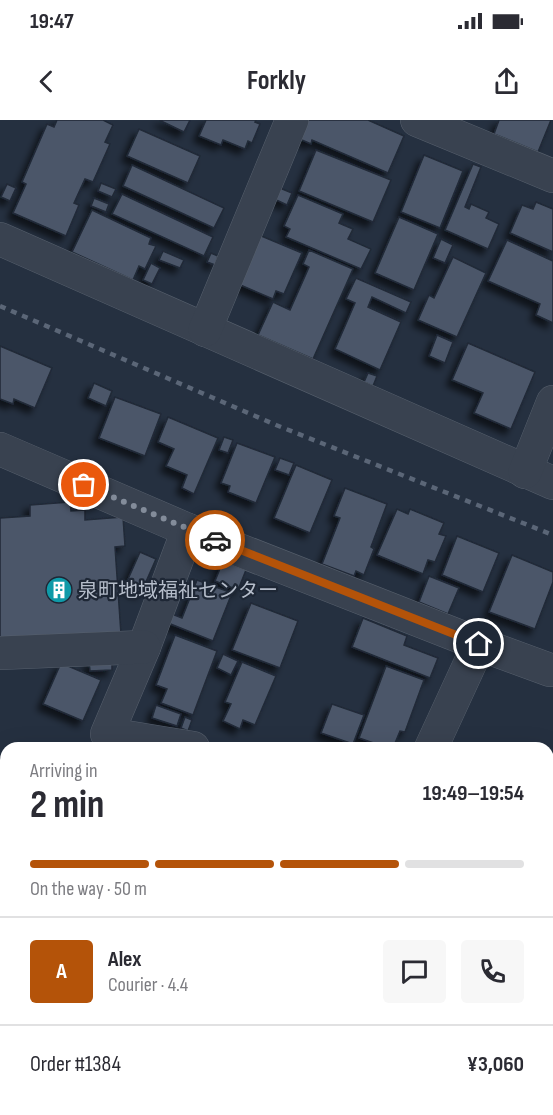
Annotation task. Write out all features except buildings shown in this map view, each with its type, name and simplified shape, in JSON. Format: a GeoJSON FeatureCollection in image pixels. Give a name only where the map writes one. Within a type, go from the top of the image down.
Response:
{"type":"FeatureCollection","features":[{"type":"Feature","properties":{"kind":"street"},"geometry":{"type":"LineString","coordinates":[[205,330],[292,120]]}},
{"type":"Feature","properties":{"kind":"street"},"geometry":{"type":"LineString","coordinates":[[417,120],[553,176]]}},
{"type":"Feature","properties":{"kind":"street"},"geometry":{"type":"LineString","coordinates":[[0,238],[539,478],[553,402]]}},
{"type":"Feature","properties":{"kind":"street"},"geometry":{"type":"LineString","coordinates":[[0,449],[188,530],[479,644],[553,670]]}},
{"type":"Feature","properties":{"kind":"street"},"geometry":{"type":"LineString","coordinates":[[156,742],[107,734],[144,647],[188,530]]}},
{"type":"Feature","properties":{"kind":"street"},"geometry":{"type":"LineString","coordinates":[[434,742],[479,644]]}},
{"type":"Feature","properties":{"kind":"street"},"geometry":{"type":"LineString","coordinates":[[0,653],[144,647]]}},
{"type":"Feature","properties":{"kind":"railway"},"geometry":{"type":"LineString","coordinates":[[0,306],[276,425],[553,535]]}},
{"type":"Feature","properties":{"kind":"way so far"},"geometry":{"type":"LineString","coordinates":[[84,485],[215,540]]}},
{"type":"Feature","properties":{"kind":"place","name":"泉町地域福祉センター"},"geometry":{"type":"Point","coordinates":[59,590]}},
{"type":"Feature","properties":{"kind":"route"},"geometry":{"type":"LineString","coordinates":[[215,540],[479,644]]}}]}
